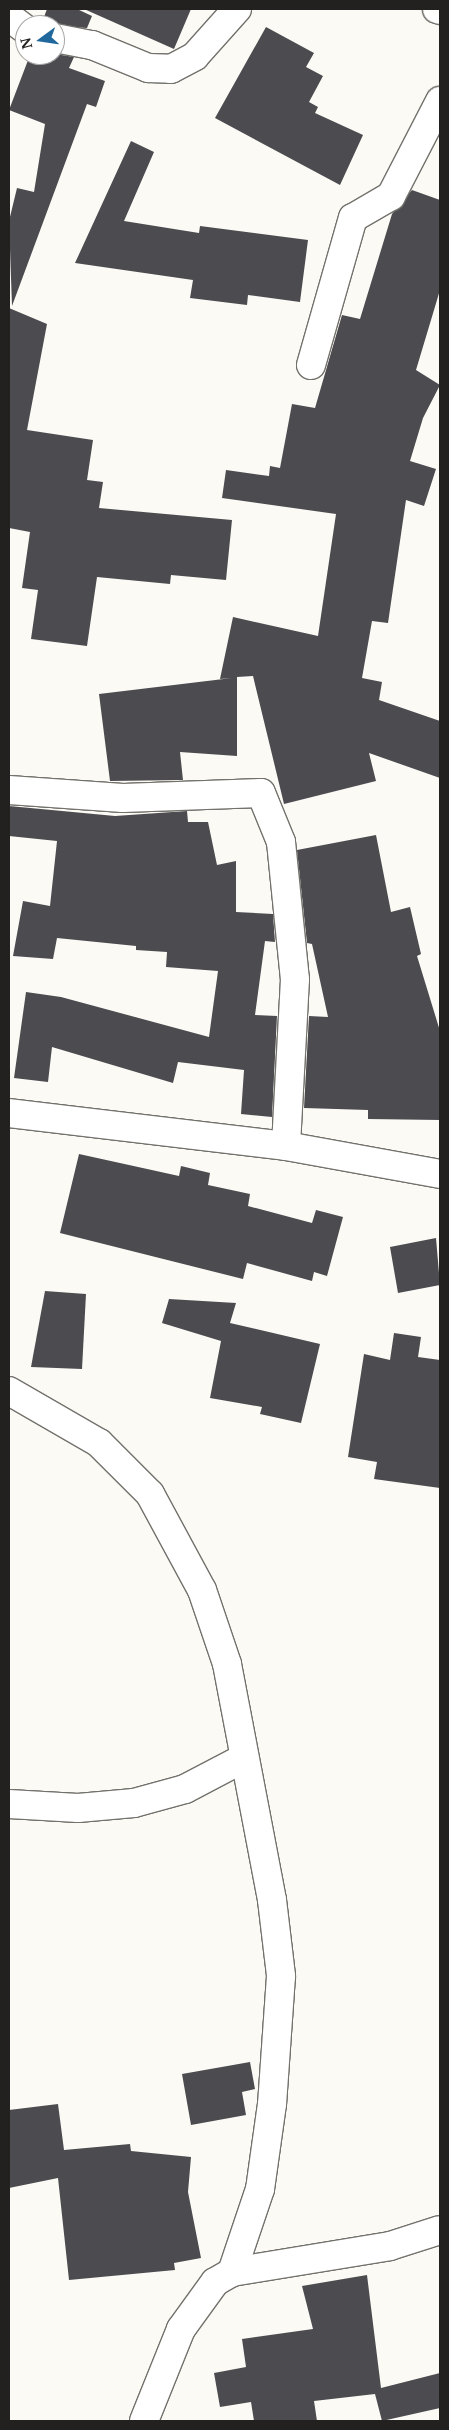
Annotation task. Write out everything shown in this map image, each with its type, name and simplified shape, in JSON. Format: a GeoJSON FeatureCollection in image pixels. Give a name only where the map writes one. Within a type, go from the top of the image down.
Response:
{"type":"FeatureCollection","features":[{"type":"Feature","properties":{"kind":"street"},"geometry":{"type":"LineString","coordinates":[[65,40],[92,44],[148,68],[171,69],[195,56],[237,9]]}},
{"type":"Feature","properties":{"kind":"street"},"geometry":{"type":"LineString","coordinates":[[311,365],[341,248],[353,218],[391,196],[440,101]]}},
{"type":"Feature","properties":{"kind":"street"},"geometry":{"type":"LineString","coordinates":[[9,790],[123,798],[261,793],[281,842],[295,979],[286,1146]]}},
{"type":"Feature","properties":{"kind":"street"},"geometry":{"type":"LineString","coordinates":[[9,1113],[286,1146],[438,1171]]}},
{"type":"Feature","properties":{"kind":"street"},"geometry":{"type":"LineString","coordinates":[[9,1391],[99,1443],[150,1494],[187,1559],[215,1627],[235,1699],[244,1758],[272,1900],[281,1985],[272,2104],[260,2189],[232,2272]]}},
{"type":"Feature","properties":{"kind":"street"},"geometry":{"type":"LineString","coordinates":[[9,1804],[78,1808],[134,1803],[185,1790],[244,1758]]}},
{"type":"Feature","properties":{"kind":"street"},"geometry":{"type":"LineString","coordinates":[[144,2421],[181,2329],[200,2297],[232,2272],[390,2246],[440,2230]]}},
{"type":"Feature","properties":{"kind":"building"},"geometry":{"type":"Polygon","coordinates":[[[47,9],[77,9],[92,16],[87,28],[65,27],[65,15],[45,15],[47,9]]]}},
{"type":"Feature","properties":{"kind":"building"},"geometry":{"type":"Polygon","coordinates":[[[84,9],[191,9],[174,49],[84,9]]]}},
{"type":"Feature","properties":{"kind":"building"},"geometry":{"type":"Polygon","coordinates":[[[266,27],[314,53],[306,67],[323,76],[309,102],[318,107],[315,113],[363,135],[340,185],[215,118],[266,27]]]}},
{"type":"Feature","properties":{"kind":"building"},"geometry":{"type":"Polygon","coordinates":[[[65,56],[74,57],[69,68],[105,81],[96,107],[87,104],[12,306],[9,221],[17,188],[34,192],[45,124],[9,110],[26,65],[65,65],[65,56]]]}},
{"type":"Feature","properties":{"kind":"building"},"geometry":{"type":"Polygon","coordinates":[[[131,141],[154,152],[124,221],[199,233],[200,226],[308,240],[300,302],[248,295],[247,305],[190,298],[193,280],[75,263],[131,141]]]}},
{"type":"Feature","properties":{"kind":"building"},"geometry":{"type":"Polygon","coordinates":[[[412,190],[440,200],[440,290],[416,370],[440,385],[423,418],[410,461],[436,469],[424,506],[406,500],[388,623],[372,621],[362,678],[382,682],[379,700],[440,721],[440,778],[369,753],[376,781],[284,804],[253,676],[237,677],[237,756],[180,752],[183,780],[110,781],[99,694],[232,678],[220,679],[233,617],[318,636],[336,514],[222,498],[226,470],[269,476],[270,466],[280,468],[292,404],[315,408],[342,315],[360,319],[392,214],[412,190]]]}},
{"type":"Feature","properties":{"kind":"building"},"geometry":{"type":"Polygon","coordinates":[[[9,308],[47,324],[27,430],[93,440],[87,480],[103,482],[99,508],[232,520],[226,580],[171,575],[170,584],[97,577],[87,646],[31,639],[38,590],[22,588],[30,532],[9,528],[9,308]]]}},
{"type":"Feature","properties":{"kind":"building"},"geometry":{"type":"Polygon","coordinates":[[[9,806],[115,816],[187,811],[188,822],[208,822],[217,865],[236,861],[236,912],[273,914],[275,942],[265,941],[255,1015],[277,1016],[272,1117],[241,1114],[244,1070],[178,1062],[173,1083],[52,1047],[48,1082],[14,1078],[26,992],[61,997],[209,1037],[218,971],[166,967],[167,952],[136,950],[136,946],[57,938],[53,959],[13,956],[23,901],[50,906],[57,841],[9,836],[9,806]]]}},
{"type":"Feature","properties":{"kind":"building"},"geometry":{"type":"Polygon","coordinates":[[[376,835],[391,912],[410,907],[421,954],[417,956],[440,1031],[440,1120],[368,1119],[368,1110],[304,1108],[309,1016],[328,1017],[312,944],[307,943],[297,850],[376,835]]]}},
{"type":"Feature","properties":{"kind":"building"},"geometry":{"type":"Polygon","coordinates":[[[79,1154],[179,1176],[181,1166],[210,1173],[208,1185],[250,1194],[248,1206],[312,1223],[316,1210],[343,1217],[327,1276],[314,1272],[312,1281],[247,1263],[243,1279],[60,1233],[79,1154]]]}},
{"type":"Feature","properties":{"kind":"building"},"geometry":{"type":"Polygon","coordinates":[[[436,1238],[440,1285],[398,1293],[390,1247],[436,1238]]]}},
{"type":"Feature","properties":{"kind":"building"},"geometry":{"type":"Polygon","coordinates":[[[45,1291],[86,1294],[82,1369],[31,1367],[45,1291]]]}},
{"type":"Feature","properties":{"kind":"building"},"geometry":{"type":"Polygon","coordinates":[[[169,1299],[236,1303],[230,1323],[320,1344],[301,1423],[260,1414],[262,1407],[210,1398],[221,1341],[162,1323],[169,1299]]]}},
{"type":"Feature","properties":{"kind":"building"},"geometry":{"type":"Polygon","coordinates":[[[394,1333],[421,1337],[418,1357],[440,1360],[440,1488],[374,1479],[377,1462],[348,1457],[364,1354],[390,1360],[394,1333]]]}},
{"type":"Feature","properties":{"kind":"building"},"geometry":{"type":"Polygon","coordinates":[[[250,2062],[255,2089],[242,2092],[246,2115],[191,2125],[182,2074],[250,2062]]]}},
{"type":"Feature","properties":{"kind":"building"},"geometry":{"type":"Polygon","coordinates":[[[58,2104],[64,2150],[130,2144],[131,2151],[191,2157],[188,2192],[201,2258],[174,2263],[175,2270],[69,2280],[58,2178],[9,2188],[9,2110],[58,2104]]]}},
{"type":"Feature","properties":{"kind":"building"},"geometry":{"type":"Polygon","coordinates":[[[367,2275],[381,2388],[440,2373],[440,2408],[382,2421],[375,2394],[314,2401],[317,2421],[254,2421],[251,2402],[220,2407],[214,2373],[246,2367],[242,2339],[313,2329],[302,2286],[367,2275]]]}}]}
